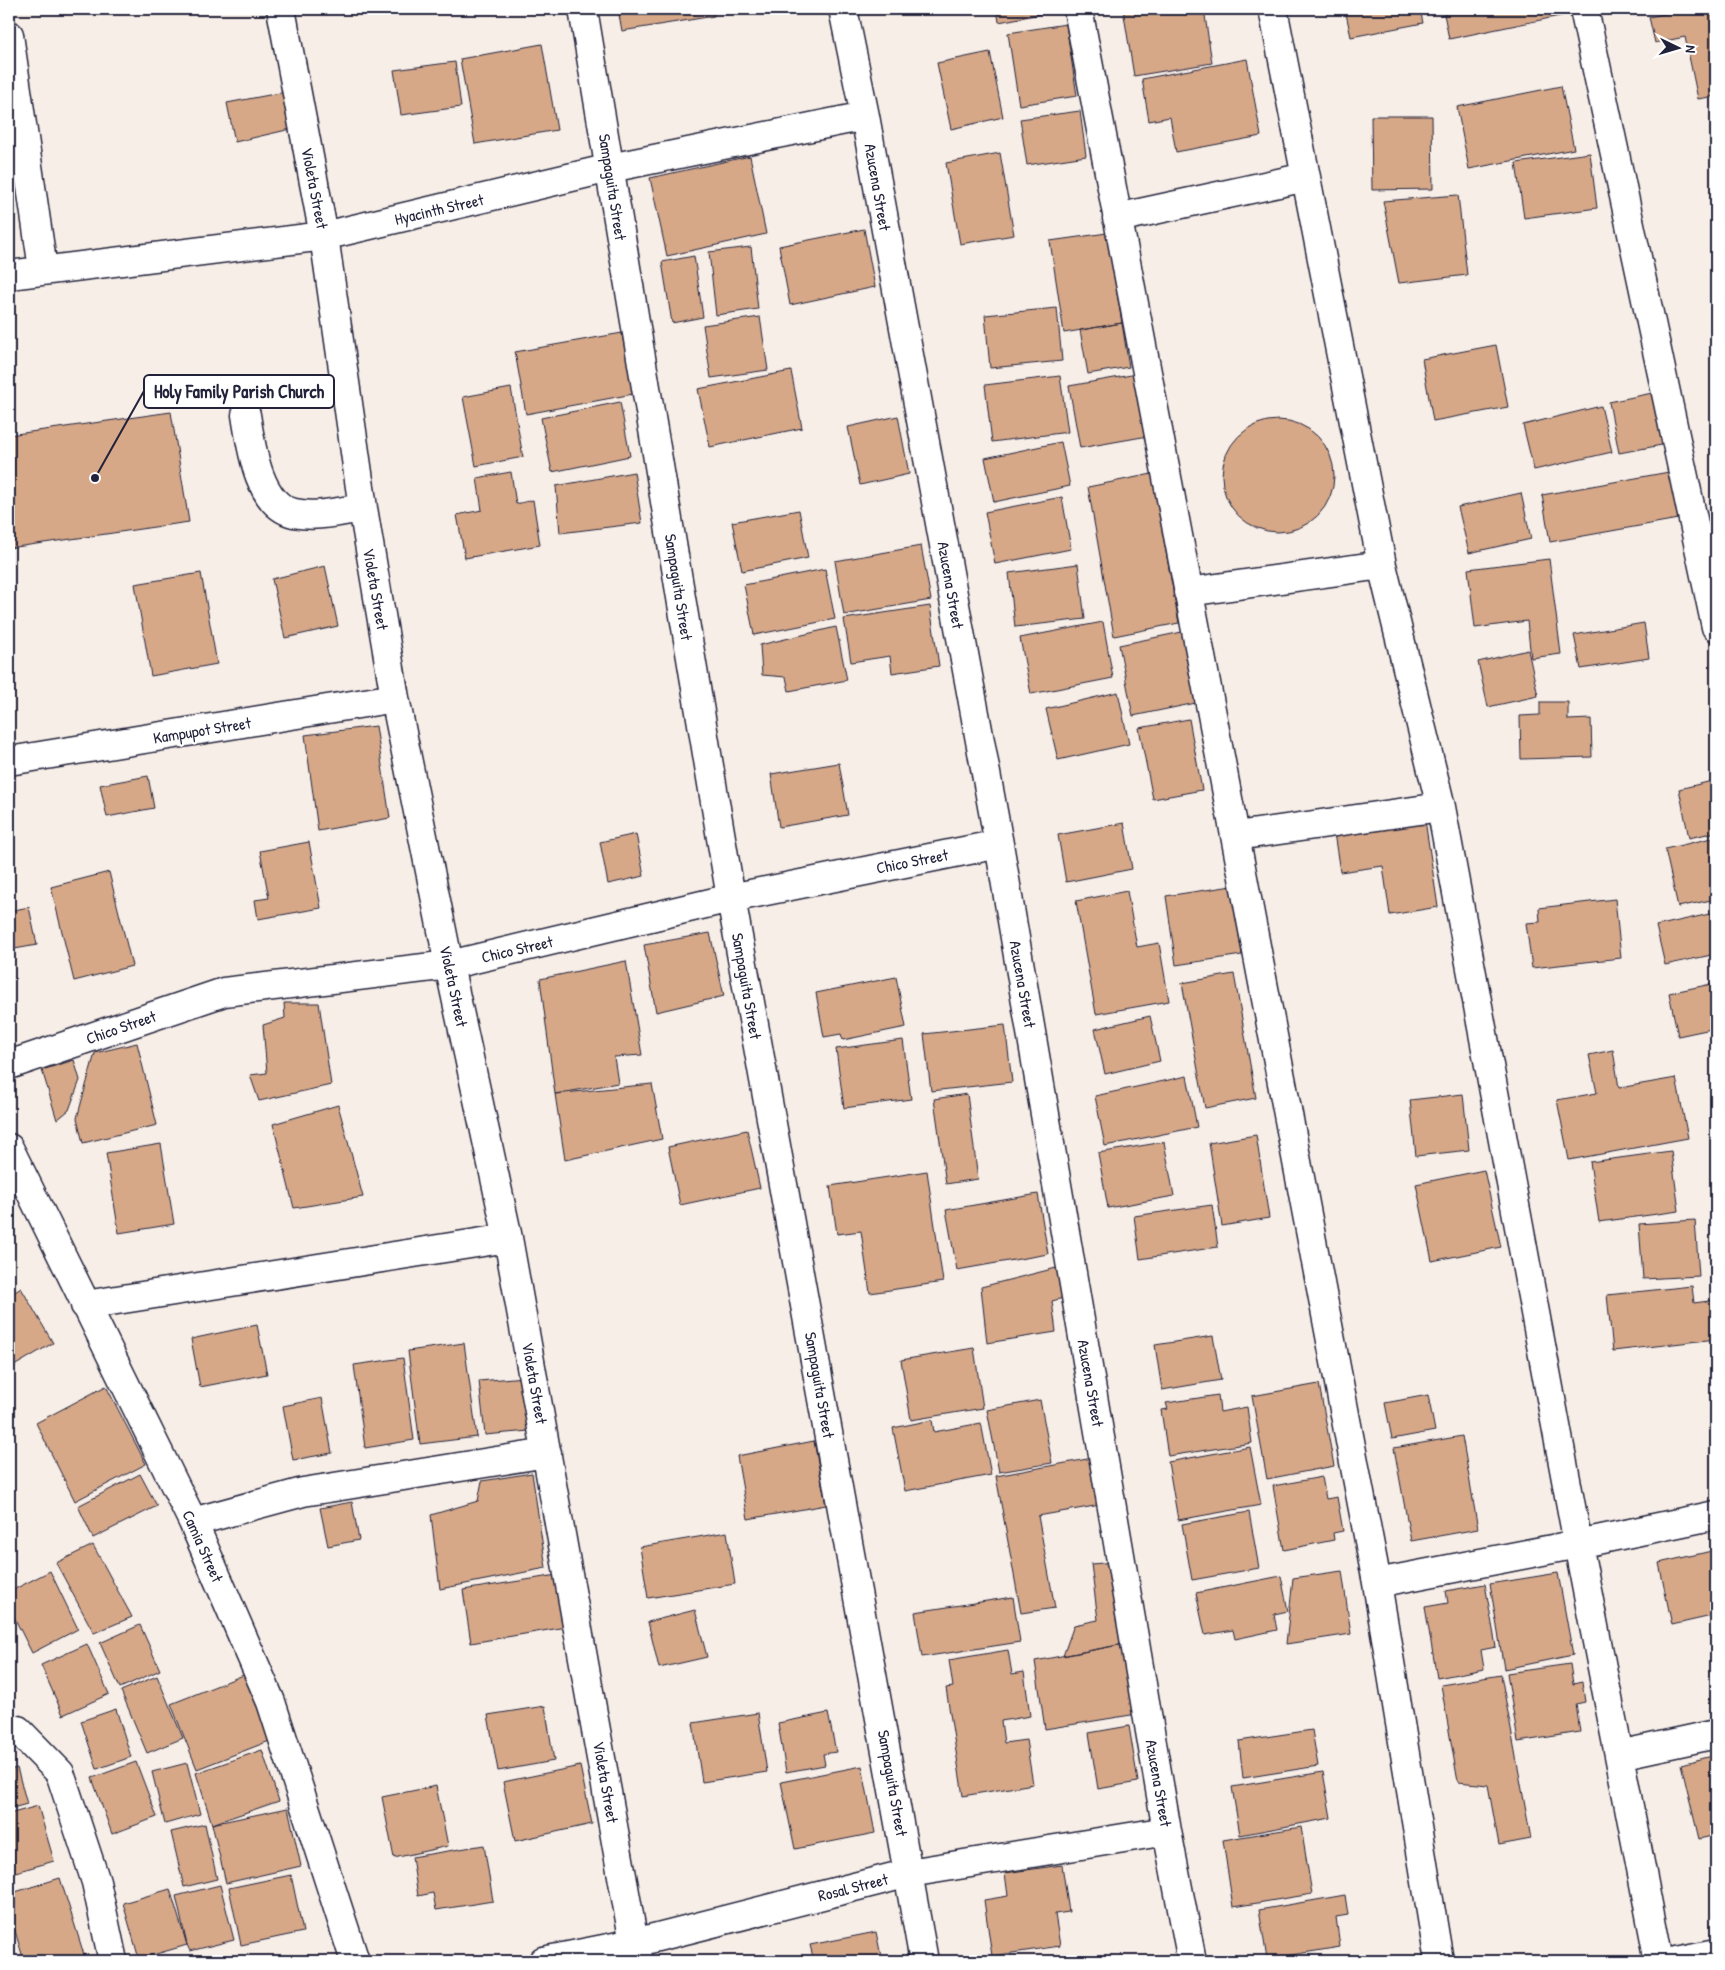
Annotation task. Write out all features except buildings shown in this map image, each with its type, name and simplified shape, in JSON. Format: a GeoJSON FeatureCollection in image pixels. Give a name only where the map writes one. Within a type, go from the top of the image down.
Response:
{"type":"FeatureCollection","features":[{"type":"Feature","properties":{"kind":"street","name":"Violeta Street"},"geometry":{"type":"LineString","coordinates":[[281,9],[324,236],[363,508],[395,698],[449,965],[508,1238],[637,1952]]}},
{"type":"Feature","properties":{"kind":"street","name":"Sampaguita Street"},"geometry":{"type":"LineString","coordinates":[[583,9],[731,898],[924,1961]]}},
{"type":"Feature","properties":{"kind":"street","name":"Azucena Street"},"geometry":{"type":"LineString","coordinates":[[843,9],[865,116],[999,844],[1167,1831],[1192,1961]]}},
{"type":"Feature","properties":{"kind":"street"},"geometry":{"type":"LineString","coordinates":[[1078,9],[1377,1583],[1439,1961]]}},
{"type":"Feature","properties":{"kind":"street"},"geometry":{"type":"LineString","coordinates":[[1273,9],[1382,565],[1441,807],[1578,1544],[1659,1961]]}},
{"type":"Feature","properties":{"kind":"street"},"geometry":{"type":"LineString","coordinates":[[1584,9],[1716,627]]}},
{"type":"Feature","properties":{"kind":"street"},"geometry":{"type":"LineString","coordinates":[[9,34],[44,269]]}},
{"type":"Feature","properties":{"kind":"street","name":"Hyacinth Street"},"geometry":{"type":"LineString","coordinates":[[9,275],[44,269],[324,236],[610,168],[865,116]]}},
{"type":"Feature","properties":{"kind":"street"},"geometry":{"type":"LineString","coordinates":[[1117,218],[1306,177]]}},
{"type":"Feature","properties":{"kind":"street"},"geometry":{"type":"LineString","coordinates":[[246,415],[254,462],[272,499],[292,513],[317,515],[363,508]]}},
{"type":"Feature","properties":{"kind":"street"},"geometry":{"type":"LineString","coordinates":[[1188,592],[1382,565]]}},
{"type":"Feature","properties":{"kind":"street","name":"Kampupot Street"},"geometry":{"type":"LineString","coordinates":[[9,760],[395,698]]}},
{"type":"Feature","properties":{"kind":"street"},"geometry":{"type":"LineString","coordinates":[[1236,836],[1441,807]]}},
{"type":"Feature","properties":{"kind":"street","name":"Chico Street"},"geometry":{"type":"LineString","coordinates":[[9,1065],[224,992],[449,965],[731,898],[999,844]]}},
{"type":"Feature","properties":{"kind":"street","name":"Camia Street"},"geometry":{"type":"LineString","coordinates":[[9,1148],[193,1522],[271,1702],[355,1961]]}},
{"type":"Feature","properties":{"kind":"street"},"geometry":{"type":"LineString","coordinates":[[85,1305],[508,1238]]}},
{"type":"Feature","properties":{"kind":"street"},"geometry":{"type":"LineString","coordinates":[[193,1522],[303,1492],[547,1452]]}},
{"type":"Feature","properties":{"kind":"street"},"geometry":{"type":"LineString","coordinates":[[1377,1583],[1716,1515]]}},
{"type":"Feature","properties":{"kind":"street"},"geometry":{"type":"LineString","coordinates":[[9,1734],[18,1730],[60,1772],[96,1882],[113,1961]]}},
{"type":"Feature","properties":{"kind":"street"},"geometry":{"type":"LineString","coordinates":[[1619,1755],[1716,1734]]}},
{"type":"Feature","properties":{"kind":"street","name":"Rosal Street"},"geometry":{"type":"LineString","coordinates":[[543,1961],[637,1952],[909,1873],[1167,1831]]}},
{"type":"Feature","properties":{"kind":"street"},"geometry":{"type":"LineString","coordinates":[[1676,1961],[1716,1953]]}},
{"type":"Feature","properties":{"kind":"place","name":"Holy Family Parish Church"},"geometry":{"type":"Point","coordinates":[95,478]}}]}
